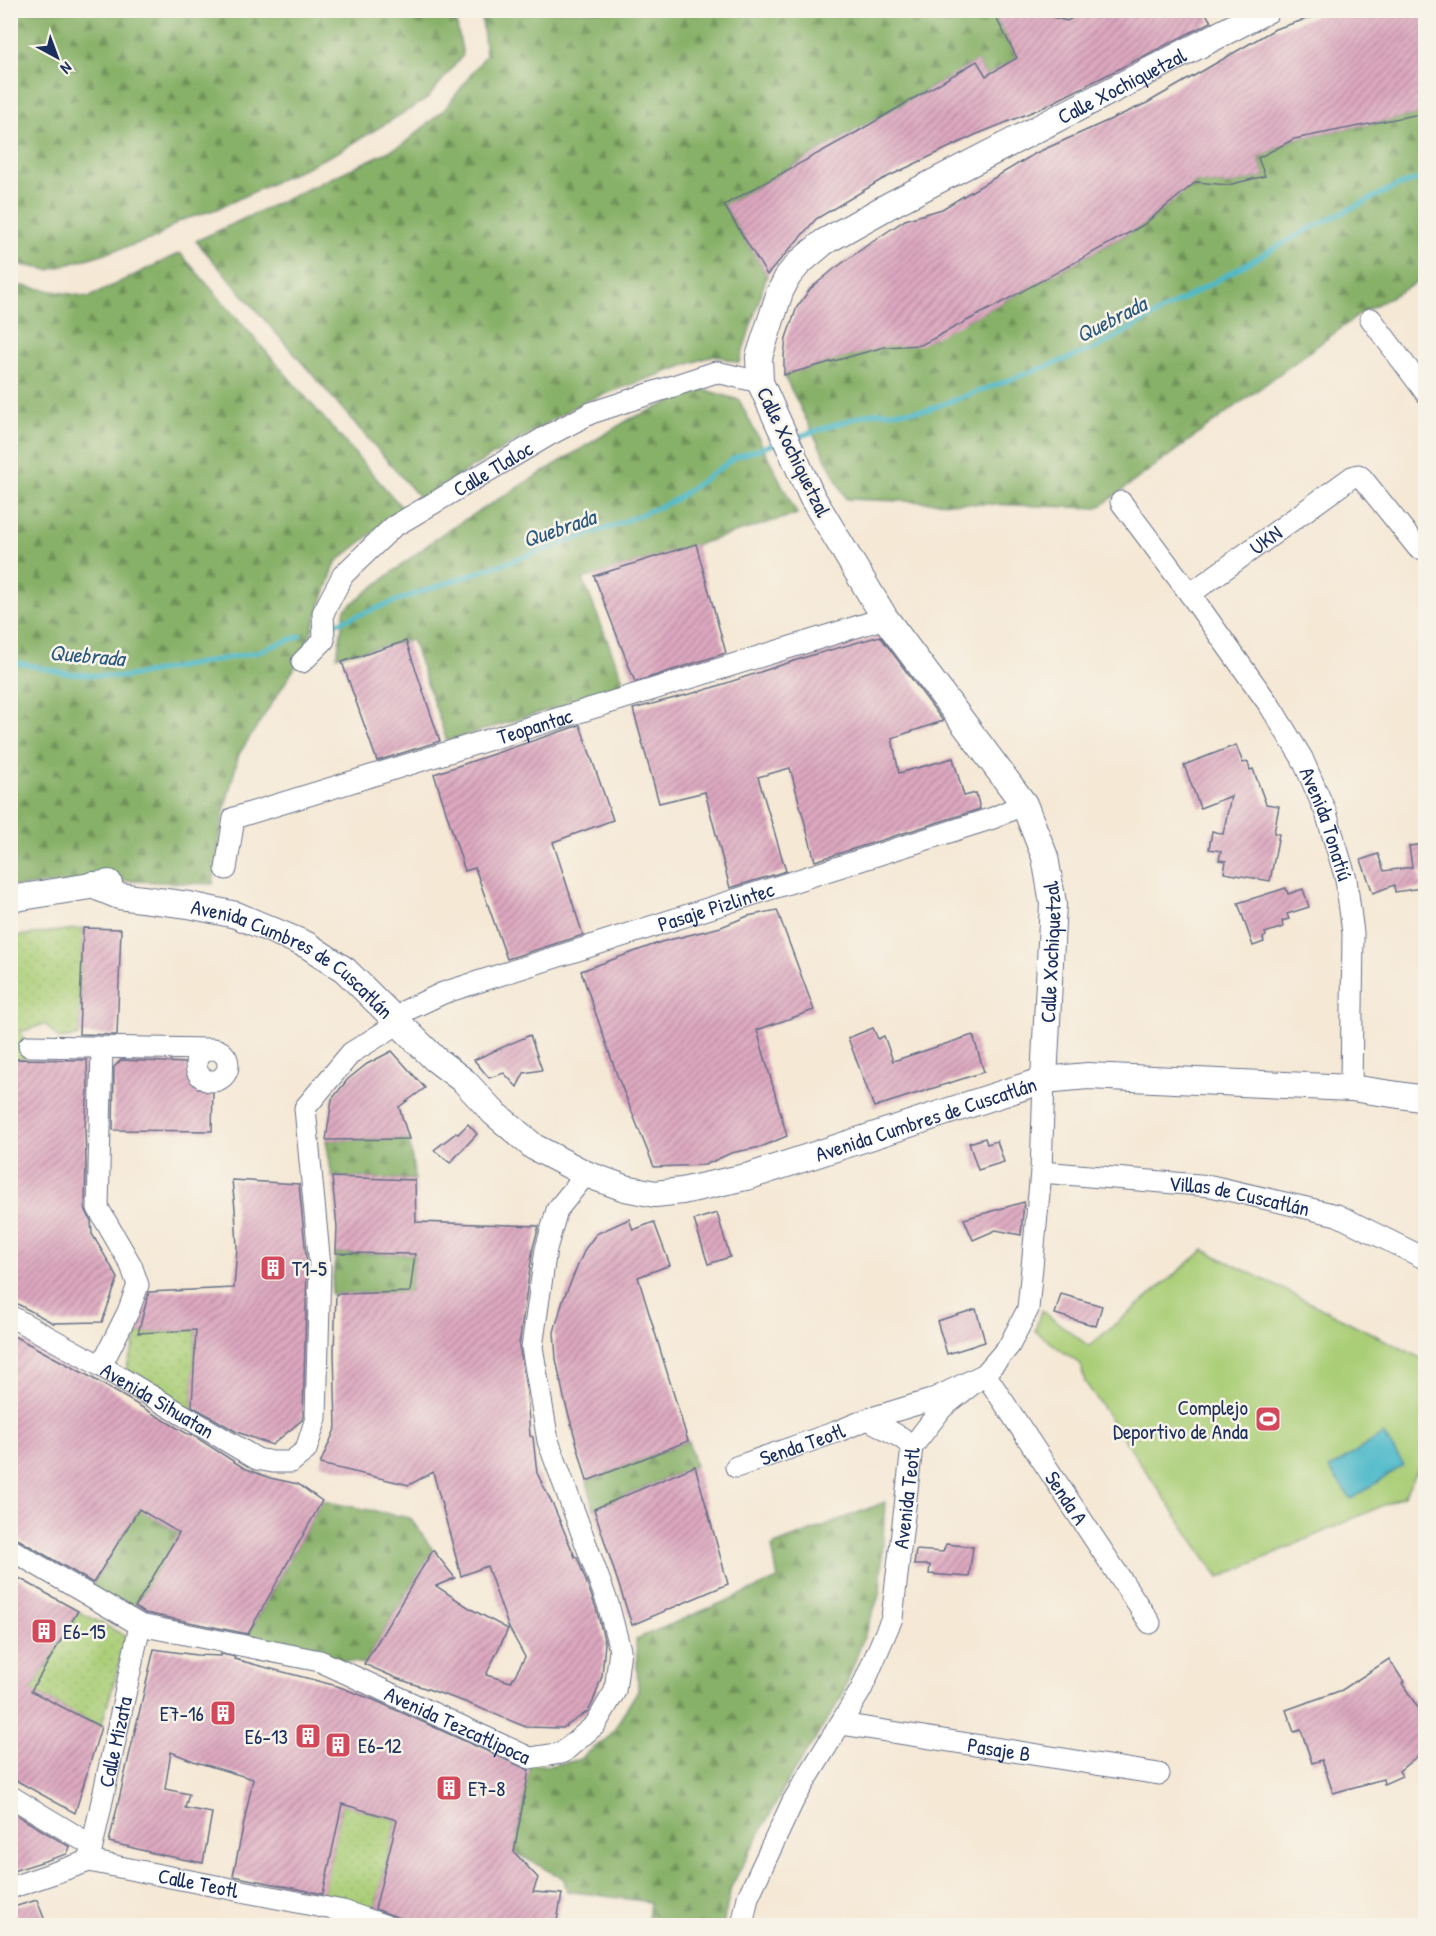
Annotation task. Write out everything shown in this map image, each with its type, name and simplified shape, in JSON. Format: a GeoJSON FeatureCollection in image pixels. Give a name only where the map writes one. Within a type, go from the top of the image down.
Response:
{"type":"FeatureCollection","features":[{"type":"Feature","properties":{"kind":"main road","name":"Calle Xochiquetzal"},"geometry":{"type":"LineString","coordinates":[[1044,1080],[1053,903],[1046,857],[1024,804],[885,618],[812,497],[760,382],[759,357],[780,292],[788,276],[799,263],[824,242],[890,205],[1267,10]]}},
{"type":"Feature","properties":{"kind":"main road","name":"Avenida Cumbres de Cuscatlán"},"geometry":{"type":"LineString","coordinates":[[10,899],[120,881],[142,883],[239,901],[310,931],[348,956],[403,1016],[447,1054],[464,1082],[493,1112],[534,1148],[586,1174],[626,1188],[655,1194],[682,1191],[750,1176],[1044,1080],[1088,1076],[1351,1088],[1425,1099]]}},
{"type":"Feature","properties":{"kind":"street"},"geometry":{"type":"LineString","coordinates":[[1371,319],[1425,393]]}},
{"type":"Feature","properties":{"kind":"street","name":"Calle Tlaloc"},"geometry":{"type":"LineString","coordinates":[[302,662],[324,640],[323,613],[343,575],[393,527],[549,435],[591,413],[716,372],[760,382]]}},
{"type":"Feature","properties":{"kind":"street","name":"UKN"},"geometry":{"type":"LineString","coordinates":[[1190,594],[1352,477],[1362,478],[1418,548]]}},
{"type":"Feature","properties":{"kind":"street"},"geometry":{"type":"LineString","coordinates":[[1120,502],[1190,594]]}},
{"type":"Feature","properties":{"kind":"street","name":"Avenida Tonatiú"},"geometry":{"type":"LineString","coordinates":[[1190,594],[1270,706],[1302,758],[1326,813],[1346,879],[1353,933],[1351,1088]]}},
{"type":"Feature","properties":{"kind":"street","name":"Teopantac"},"geometry":{"type":"LineString","coordinates":[[226,869],[234,818],[885,618]]}},
{"type":"Feature","properties":{"kind":"street","name":"Pasaje Pizlintec"},"geometry":{"type":"LineString","coordinates":[[306,1450],[316,1418],[320,1266],[305,1108],[351,1053],[403,1016],[443,993],[993,818],[1024,804]]}},
{"type":"Feature","properties":{"kind":"street"},"geometry":{"type":"LineString","coordinates":[[29,1046],[209,1049]]}},
{"type":"Feature","properties":{"kind":"street"},"geometry":{"type":"LineString","coordinates":[[101,1366],[128,1312],[138,1286],[131,1265],[98,1208],[102,1048]]}},
{"type":"Feature","properties":{"kind":"street","name":"Avenida Teotl"},"geometry":{"type":"LineString","coordinates":[[742,1926],[748,1898],[793,1801],[861,1690],[892,1618],[912,1447],[942,1408],[985,1374],[1009,1346],[1028,1309],[1041,1172],[1044,1080]]}},
{"type":"Feature","properties":{"kind":"street","name":"Villas de Cuscatlán"},"geometry":{"type":"LineString","coordinates":[[1041,1172],[1211,1186],[1337,1215],[1425,1259]]}},
{"type":"Feature","properties":{"kind":"street","name":"Avenida Tezcatlipoca"},"geometry":{"type":"LineString","coordinates":[[10,1549],[140,1625],[320,1660],[530,1758],[562,1753],[594,1725],[615,1691],[620,1650],[608,1604],[548,1441],[532,1347],[546,1249],[557,1210],[586,1174]]}},
{"type":"Feature","properties":{"kind":"street","name":"Avenida Sihuatan"},"geometry":{"type":"LineString","coordinates":[[10,1316],[101,1366],[256,1459],[291,1462],[306,1450]]}},
{"type":"Feature","properties":{"kind":"street","name":"Senda Teotl"},"geometry":{"type":"LineString","coordinates":[[736,1467],[868,1419],[931,1400],[985,1374]]}},
{"type":"Feature","properties":{"kind":"street","name":"Senda A"},"geometry":{"type":"LineString","coordinates":[[985,1374],[1150,1623]]}},
{"type":"Feature","properties":{"kind":"street","name":"Senda Teotl"},"geometry":{"type":"LineString","coordinates":[[868,1419],[902,1438],[912,1447]]}},
{"type":"Feature","properties":{"kind":"street","name":"Calle Mizata"},"geometry":{"type":"LineString","coordinates":[[90,1853],[140,1625]]}},
{"type":"Feature","properties":{"kind":"street","name":"Pasaje B"},"geometry":{"type":"LineString","coordinates":[[841,1724],[1159,1774]]}},
{"type":"Feature","properties":{"kind":"street"},"geometry":{"type":"LineString","coordinates":[[10,1796],[90,1853]]}},
{"type":"Feature","properties":{"kind":"street"},"geometry":{"type":"LineString","coordinates":[[10,1888],[90,1853]]}},
{"type":"Feature","properties":{"kind":"street","name":"Calle Teotl"},"geometry":{"type":"LineString","coordinates":[[90,1853],[343,1911],[386,1926]]}},
{"type":"Feature","properties":{"kind":"green space"},"geometry":{"type":"Polygon","coordinates":[[[10,11],[454,11],[463,55],[427,99],[338,152],[217,209],[179,221],[156,238],[49,270],[11,263],[10,11]]]}},
{"type":"Feature","properties":{"kind":"green space"},"geometry":{"type":"Polygon","coordinates":[[[481,11],[992,11],[1017,58],[986,76],[977,61],[724,205],[767,275],[739,363],[714,355],[583,402],[420,498],[196,241],[402,145],[445,109],[486,55],[481,11]]]}},
{"type":"Feature","properties":{"kind":"green space"},"geometry":{"type":"Polygon","coordinates":[[[1026,11],[1086,11],[1067,21],[1026,11]]]}},
{"type":"Feature","properties":{"kind":"green space"},"geometry":{"type":"Polygon","coordinates":[[[1425,113],[1425,278],[1363,312],[1098,508],[846,499],[784,375],[958,325],[1144,225],[1196,182],[1228,185],[1265,176],[1258,158],[1294,139],[1425,113]]]}},
{"type":"Feature","properties":{"kind":"green space"},"geometry":{"type":"Polygon","coordinates":[[[180,253],[403,509],[336,562],[309,638],[294,669],[239,754],[224,811],[213,884],[102,880],[11,887],[10,284],[89,297],[180,253]]]}},
{"type":"Feature","properties":{"kind":"green space"},"geometry":{"type":"Polygon","coordinates":[[[702,389],[739,400],[797,514],[583,579],[625,685],[447,741],[412,640],[337,656],[345,609],[443,533],[630,419],[702,389]]]}},
{"type":"Feature","properties":{"kind":"green space"},"geometry":{"type":"Polygon","coordinates":[[[83,928],[79,1036],[59,1039],[45,1024],[20,1032],[24,1039],[24,1059],[11,1059],[10,937],[83,928]]]}},
{"type":"Feature","properties":{"kind":"green space"},"geometry":{"type":"Polygon","coordinates":[[[409,1139],[415,1180],[332,1177],[326,1140],[409,1139]]]}},
{"type":"Feature","properties":{"kind":"green space","name":"Complejo Deportivo de Anda"},"geometry":{"type":"Polygon","coordinates":[[[1204,1250],[1425,1360],[1425,1456],[1404,1496],[1219,1578],[1085,1382],[1081,1365],[1035,1331],[1041,1310],[1089,1346],[1204,1250]]]}},
{"type":"Feature","properties":{"kind":"green space"},"geometry":{"type":"Polygon","coordinates":[[[336,1253],[415,1254],[410,1292],[331,1294],[336,1253]]]}},
{"type":"Feature","properties":{"kind":"green space"},"geometry":{"type":"Polygon","coordinates":[[[196,1330],[192,1413],[125,1372],[138,1333],[196,1330]]]}},
{"type":"Feature","properties":{"kind":"green space"},"geometry":{"type":"Polygon","coordinates":[[[688,1441],[695,1466],[594,1509],[587,1481],[688,1441]]]}},
{"type":"Feature","properties":{"kind":"green space"},"geometry":{"type":"Polygon","coordinates":[[[322,1501],[410,1518],[433,1550],[364,1664],[244,1642],[322,1501]]]}},
{"type":"Feature","properties":{"kind":"green space"},"geometry":{"type":"Polygon","coordinates":[[[885,1502],[880,1593],[841,1699],[789,1779],[731,1887],[723,1925],[647,1925],[650,1902],[567,1891],[564,1879],[514,1852],[530,1763],[548,1766],[578,1760],[610,1736],[638,1690],[636,1639],[778,1579],[772,1546],[885,1502]]]}},
{"type":"Feature","properties":{"kind":"green space"},"geometry":{"type":"Polygon","coordinates":[[[139,1509],[179,1534],[131,1614],[89,1590],[139,1509]]]}},
{"type":"Feature","properties":{"kind":"green space"},"geometry":{"type":"Polygon","coordinates":[[[78,1611],[127,1637],[101,1727],[31,1691],[78,1611]]]}},
{"type":"Feature","properties":{"kind":"green space"},"geometry":{"type":"Polygon","coordinates":[[[342,1804],[397,1820],[374,1913],[321,1902],[342,1804]]]}},
{"type":"Feature","properties":{"kind":"water"},"geometry":{"type":"Polygon","coordinates":[[[1383,1434],[1404,1465],[1351,1499],[1329,1469],[1383,1434]]]}},
{"type":"Feature","properties":{"kind":"building"},"geometry":{"type":"Polygon","coordinates":[[[992,10],[1026,10],[1067,21],[1087,10],[1204,10],[1211,22],[1044,107],[975,135],[881,180],[816,219],[767,275],[724,205],[857,132],[977,61],[986,76],[1017,58],[992,10]]]}},
{"type":"Feature","properties":{"kind":"building"},"geometry":{"type":"Polygon","coordinates":[[[1324,10],[1425,10],[1425,113],[1294,139],[1258,158],[1265,176],[1228,185],[1196,182],[1143,225],[921,345],[884,347],[784,375],[786,338],[797,307],[810,289],[869,244],[905,220],[942,209],[1036,153],[1147,103],[1275,29],[1313,17],[1324,10]]]}},
{"type":"Feature","properties":{"kind":"building"},"geometry":{"type":"Polygon","coordinates":[[[696,544],[726,653],[635,682],[594,576],[696,544]]]}},
{"type":"Feature","properties":{"kind":"building"},"geometry":{"type":"Polygon","coordinates":[[[880,636],[943,721],[892,738],[899,773],[953,758],[964,796],[976,793],[980,809],[815,861],[790,768],[758,777],[786,871],[730,888],[705,792],[659,803],[633,709],[705,690],[809,656],[880,636]]]}},
{"type":"Feature","properties":{"kind":"building"},"geometry":{"type":"Polygon","coordinates":[[[406,641],[440,741],[377,761],[342,662],[406,641]]]}},
{"type":"Feature","properties":{"kind":"building"},"geometry":{"type":"Polygon","coordinates":[[[580,725],[613,820],[553,842],[583,935],[507,959],[475,868],[465,871],[434,774],[580,725]]]}},
{"type":"Feature","properties":{"kind":"building"},"geometry":{"type":"Polygon","coordinates":[[[1236,745],[1243,763],[1248,762],[1250,770],[1253,769],[1266,804],[1279,806],[1274,833],[1279,834],[1270,881],[1224,873],[1226,861],[1219,860],[1221,851],[1209,849],[1212,831],[1223,834],[1231,796],[1200,808],[1184,765],[1236,745]]]}},
{"type":"Feature","properties":{"kind":"building"},"geometry":{"type":"Polygon","coordinates":[[[1425,844],[1425,871],[1419,872],[1421,888],[1395,892],[1394,885],[1373,893],[1361,860],[1378,854],[1384,871],[1412,867],[1409,846],[1425,844]]]}},
{"type":"Feature","properties":{"kind":"building"},"geometry":{"type":"Polygon","coordinates":[[[1286,888],[1288,894],[1303,889],[1309,907],[1287,914],[1289,919],[1282,921],[1283,927],[1265,933],[1264,942],[1253,946],[1238,903],[1286,888]]]}},
{"type":"Feature","properties":{"kind":"building"},"geometry":{"type":"Polygon","coordinates":[[[777,910],[814,1010],[757,1030],[787,1136],[761,1147],[731,1153],[705,1165],[654,1167],[617,1075],[581,971],[661,942],[721,927],[748,916],[777,910]]]}},
{"type":"Feature","properties":{"kind":"building"},"geometry":{"type":"Polygon","coordinates":[[[83,928],[121,929],[117,1035],[79,1034],[83,928]]]}},
{"type":"Feature","properties":{"kind":"building"},"geometry":{"type":"Polygon","coordinates":[[[873,1028],[878,1039],[884,1036],[893,1061],[973,1035],[984,1072],[874,1107],[848,1038],[873,1028]]]}},
{"type":"Feature","properties":{"kind":"building"},"geometry":{"type":"Polygon","coordinates":[[[530,1035],[542,1070],[524,1073],[517,1087],[504,1073],[489,1078],[474,1060],[530,1035]]]}},
{"type":"Feature","properties":{"kind":"building"},"geometry":{"type":"Polygon","coordinates":[[[392,1051],[425,1088],[399,1107],[409,1139],[326,1140],[332,1099],[348,1079],[367,1064],[392,1051]]]}},
{"type":"Feature","properties":{"kind":"building"},"geometry":{"type":"Polygon","coordinates":[[[10,1059],[87,1060],[85,1208],[91,1221],[92,1234],[118,1278],[102,1322],[53,1323],[10,1300],[10,1059]]]}},
{"type":"Feature","properties":{"kind":"building"},"geometry":{"type":"Polygon","coordinates":[[[121,1060],[186,1063],[189,1076],[197,1085],[213,1090],[212,1131],[113,1130],[114,1067],[121,1060]]]}},
{"type":"Feature","properties":{"kind":"building"},"geometry":{"type":"Polygon","coordinates":[[[468,1124],[477,1134],[450,1163],[434,1150],[456,1133],[458,1134],[468,1124]]]}},
{"type":"Feature","properties":{"kind":"building"},"geometry":{"type":"Polygon","coordinates":[[[985,1138],[987,1144],[997,1141],[1004,1162],[978,1170],[969,1143],[985,1138]]]}},
{"type":"Feature","properties":{"kind":"building"},"geometry":{"type":"Polygon","coordinates":[[[332,1177],[415,1180],[416,1222],[539,1226],[533,1247],[519,1345],[527,1394],[530,1436],[533,1437],[537,1473],[575,1557],[577,1557],[596,1608],[605,1643],[602,1676],[593,1702],[588,1711],[563,1728],[526,1727],[364,1664],[433,1550],[455,1578],[436,1586],[471,1609],[508,1629],[486,1675],[511,1682],[525,1657],[508,1626],[487,1566],[461,1576],[433,1472],[409,1485],[320,1464],[336,1427],[334,1352],[336,1294],[410,1292],[415,1254],[336,1253],[337,1227],[332,1177]]]}},
{"type":"Feature","properties":{"kind":"building"},"geometry":{"type":"Polygon","coordinates":[[[232,1180],[299,1184],[307,1266],[303,1416],[302,1420],[272,1445],[237,1432],[192,1406],[196,1330],[138,1333],[149,1292],[234,1288],[237,1248],[232,1180]]]}},
{"type":"Feature","properties":{"kind":"building"},"geometry":{"type":"Polygon","coordinates":[[[1024,1202],[1021,1235],[996,1230],[973,1240],[964,1219],[1024,1202]]]}},
{"type":"Feature","properties":{"kind":"building"},"geometry":{"type":"Polygon","coordinates":[[[717,1213],[730,1257],[708,1264],[694,1220],[717,1213]]]}},
{"type":"Feature","properties":{"kind":"building"},"geometry":{"type":"Polygon","coordinates":[[[629,1219],[633,1230],[654,1222],[670,1265],[638,1277],[688,1441],[587,1481],[564,1398],[556,1359],[554,1332],[563,1300],[585,1249],[596,1234],[629,1219]]]}},
{"type":"Feature","properties":{"kind":"building"},"geometry":{"type":"Polygon","coordinates":[[[1061,1294],[1102,1306],[1096,1326],[1055,1314],[1061,1294]]]}},
{"type":"Feature","properties":{"kind":"building"},"geometry":{"type":"Polygon","coordinates":[[[976,1309],[985,1342],[947,1354],[937,1321],[976,1309]]]}},
{"type":"Feature","properties":{"kind":"building"},"geometry":{"type":"Polygon","coordinates":[[[10,1334],[87,1375],[191,1436],[191,1434],[244,1468],[270,1478],[298,1484],[322,1501],[248,1634],[145,1613],[135,1607],[179,1533],[139,1509],[93,1583],[10,1536],[10,1334]]]}},
{"type":"Feature","properties":{"kind":"building"},"geometry":{"type":"Polygon","coordinates":[[[695,1466],[728,1584],[632,1625],[594,1509],[695,1466]]]}},
{"type":"Feature","properties":{"kind":"building"},"geometry":{"type":"Polygon","coordinates":[[[946,1544],[973,1547],[969,1577],[929,1574],[930,1565],[914,1565],[916,1550],[943,1552],[946,1544]]]}},
{"type":"Feature","properties":{"kind":"building"},"geometry":{"type":"Polygon","coordinates":[[[10,1573],[78,1611],[31,1691],[101,1727],[75,1813],[10,1777],[10,1573]]]}},
{"type":"Feature","properties":{"kind":"building"},"geometry":{"type":"Polygon","coordinates":[[[154,1649],[196,1655],[221,1656],[221,1654],[337,1686],[374,1700],[529,1770],[514,1852],[538,1878],[533,1892],[562,1894],[556,1926],[422,1926],[375,1909],[397,1820],[342,1804],[323,1894],[233,1876],[253,1779],[171,1752],[165,1789],[189,1794],[185,1808],[212,1813],[203,1863],[109,1842],[154,1649]]]}},
{"type":"Feature","properties":{"kind":"building"},"geometry":{"type":"Polygon","coordinates":[[[1389,1659],[1425,1719],[1425,1750],[1399,1771],[1402,1776],[1384,1784],[1383,1779],[1333,1793],[1322,1760],[1312,1763],[1301,1730],[1294,1732],[1286,1710],[1342,1690],[1389,1659]]]}},
{"type":"Feature","properties":{"kind":"building"},"geometry":{"type":"Polygon","coordinates":[[[10,1811],[70,1847],[67,1854],[10,1872],[10,1811]]]}},
{"type":"Feature","properties":{"kind":"building"},"geometry":{"type":"Polygon","coordinates":[[[37,1900],[47,1926],[10,1926],[10,1908],[37,1900]]]}},
{"type":"Feature","properties":{"kind":"waterway","name":"Quebrada"},"geometry":{"type":"LineString","coordinates":[[794,438],[871,413],[927,410],[1094,349],[1307,230],[1397,186],[1426,177]]}},
{"type":"Feature","properties":{"kind":"waterway","name":"Quebrada"},"geometry":{"type":"LineString","coordinates":[[337,623],[611,527],[673,501],[736,457],[780,442]]}},
{"type":"Feature","properties":{"kind":"waterway","name":"Quebrada"},"geometry":{"type":"LineString","coordinates":[[10,661],[69,674],[124,677],[254,653],[300,636]]}},
{"type":"Feature","properties":{"kind":"place","name":"T1-5"},"geometry":{"type":"Point","coordinates":[273,1268]}},
{"type":"Feature","properties":{"kind":"place","name":"Complejo Deportivo de Anda"},"geometry":{"type":"Point","coordinates":[1268,1419]}},
{"type":"Feature","properties":{"kind":"place","name":"E6-15"},"geometry":{"type":"Point","coordinates":[44,1631]}},
{"type":"Feature","properties":{"kind":"place","name":"E7-16"},"geometry":{"type":"Point","coordinates":[223,1713]}},
{"type":"Feature","properties":{"kind":"place","name":"E6-13"},"geometry":{"type":"Point","coordinates":[308,1736]}},
{"type":"Feature","properties":{"kind":"place","name":"E6-12"},"geometry":{"type":"Point","coordinates":[338,1745]}},
{"type":"Feature","properties":{"kind":"place","name":"E7-8"},"geometry":{"type":"Point","coordinates":[449,1788]}}]}
